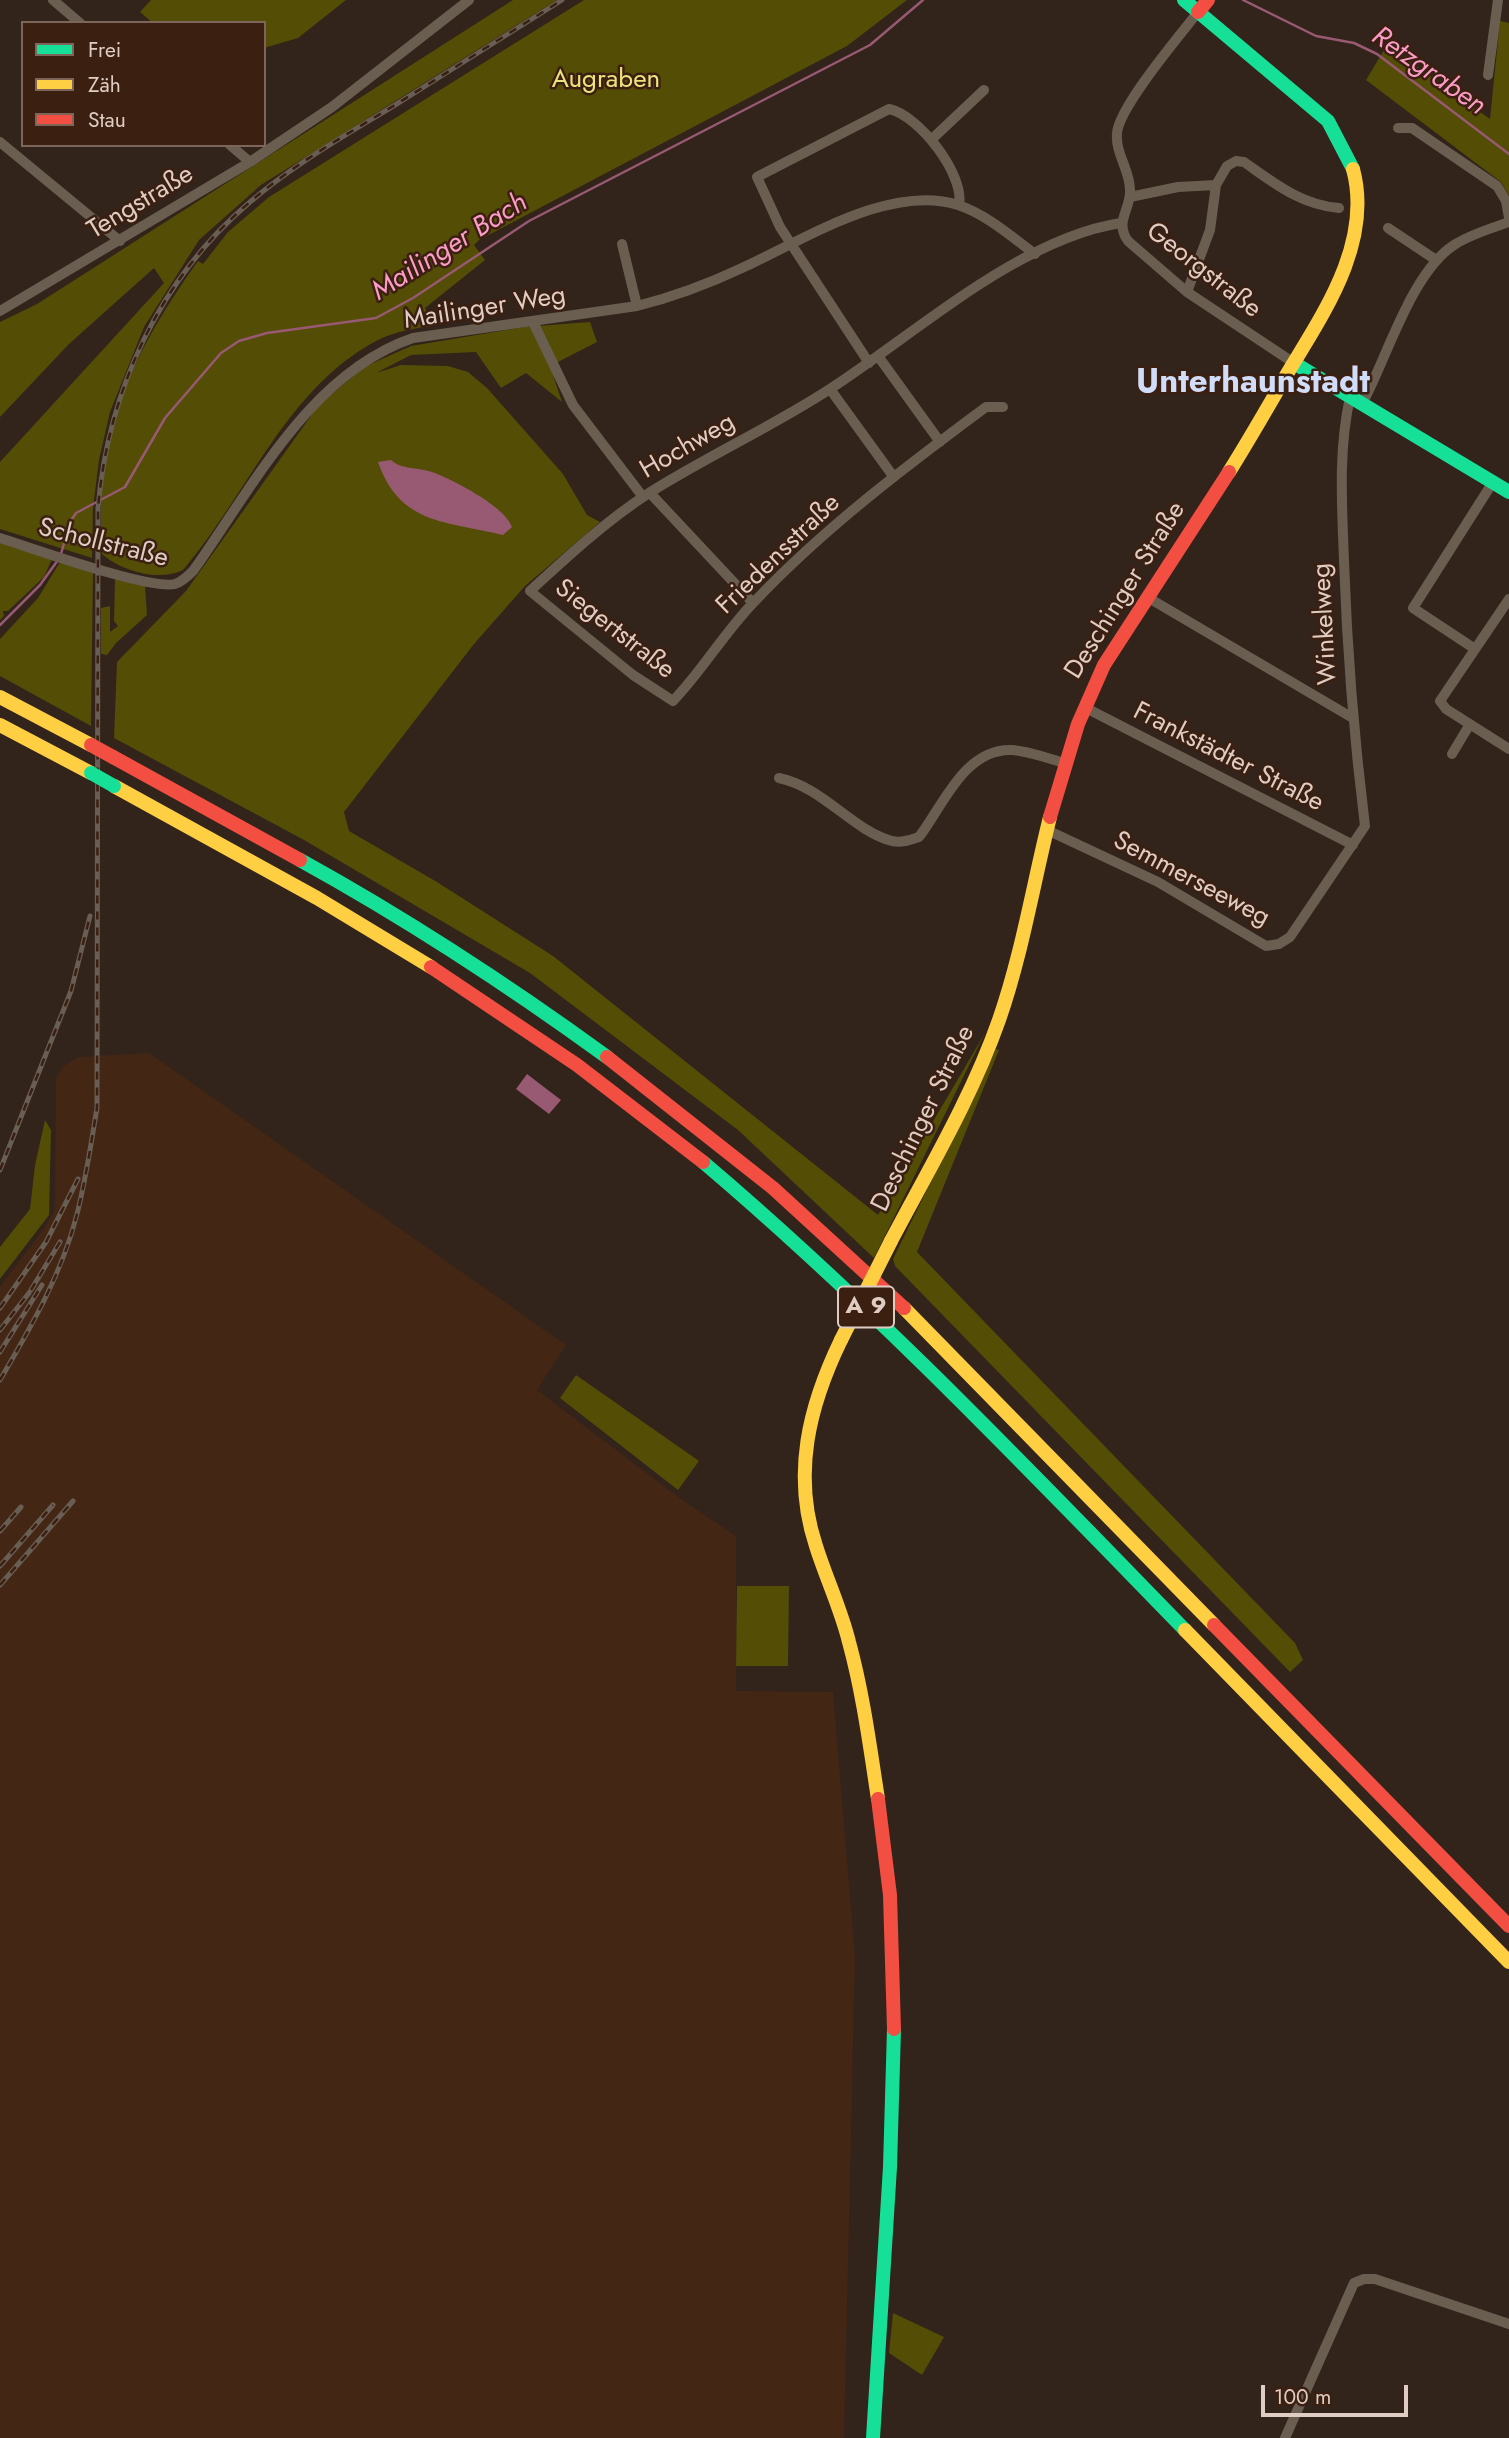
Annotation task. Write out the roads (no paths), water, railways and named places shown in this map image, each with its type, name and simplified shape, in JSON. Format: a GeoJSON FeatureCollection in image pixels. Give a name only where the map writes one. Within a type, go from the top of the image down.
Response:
{"type":"FeatureCollection","features":[{"type":"Feature","properties":{"kind":"main road","name":"Deschinger Straße"},"geometry":{"type":"LineString","coordinates":[[873,2438],[887,2254],[891,2140],[892,1968],[889,1892],[861,1696],[849,1640],[808,1514],[804,1476],[811,1411],[824,1375],[976,1076],[995,1031],[1009,989],[1064,763],[1084,707],[1120,638],[1208,505],[1294,363],[1336,286],[1351,248],[1360,213],[1360,188],[1354,165],[1344,142],[1328,121],[1184,0]]}},
{"type":"Feature","properties":{"kind":"main road"},"geometry":{"type":"LineString","coordinates":[[1198,12],[1208,0]]}},
{"type":"Feature","properties":{"kind":"main road"},"geometry":{"type":"LineString","coordinates":[[1294,363],[1509,492]]}},
{"type":"Feature","properties":{"kind":"main road","name":"A 9"},"geometry":{"type":"LineString","coordinates":[[0,697],[394,912],[484,970],[653,1090],[773,1188],[898,1302],[1509,1926]]}},
{"type":"Feature","properties":{"kind":"main road","name":"A 9"},"geometry":{"type":"LineString","coordinates":[[0,725],[255,860],[370,927],[515,1021],[639,1111],[758,1207],[881,1320],[1509,1962]]}},
{"type":"Feature","properties":{"kind":"street"},"geometry":{"type":"LineString","coordinates":[[53,0],[78,21]]}},
{"type":"Feature","properties":{"kind":"street","name":"Tengstraße"},"geometry":{"type":"LineString","coordinates":[[0,311],[250,162],[332,107],[469,0]]}},
{"type":"Feature","properties":{"kind":"street"},"geometry":{"type":"LineString","coordinates":[[1488,75],[1498,0]]}},
{"type":"Feature","properties":{"kind":"street","name":"Georgstraße"},"geometry":{"type":"LineString","coordinates":[[1198,12],[1120,121],[1117,144],[1130,187],[1130,197],[1121,223],[1128,241],[1187,292],[1294,363]]}},
{"type":"Feature","properties":{"kind":"street"},"geometry":{"type":"LineString","coordinates":[[931,140],[984,90]]}},
{"type":"Feature","properties":{"kind":"street"},"geometry":{"type":"LineString","coordinates":[[869,363],[780,228],[757,177],[889,108],[898,110],[931,140],[953,172],[961,196],[959,205]]}},
{"type":"Feature","properties":{"kind":"street"},"geometry":{"type":"LineString","coordinates":[[1398,128],[1412,128],[1497,186],[1506,201],[1509,220]]}},
{"type":"Feature","properties":{"kind":"street"},"geometry":{"type":"LineString","coordinates":[[0,142],[120,241]]}},
{"type":"Feature","properties":{"kind":"street"},"geometry":{"type":"LineString","coordinates":[[232,147],[250,162]]}},
{"type":"Feature","properties":{"kind":"street"},"geometry":{"type":"LineString","coordinates":[[1187,292],[1210,230],[1216,185],[1227,166],[1236,161],[1244,162],[1284,191],[1316,205],[1339,208]]}},
{"type":"Feature","properties":{"kind":"street"},"geometry":{"type":"LineString","coordinates":[[1130,197],[1178,187],[1216,185]]}},
{"type":"Feature","properties":{"kind":"street","name":"Mailinger Weg"},"geometry":{"type":"LineString","coordinates":[[193,571],[296,424],[322,395],[383,348],[413,338],[636,306],[706,284],[843,220],[885,206],[925,200],[959,205],[996,226],[1035,254]]}},
{"type":"Feature","properties":{"kind":"street","name":"Winkelweg"},"geometry":{"type":"LineString","coordinates":[[1353,845],[1365,826],[1351,717],[1341,463],[1356,400],[1414,291],[1436,260],[1469,236],[1509,220]]}},
{"type":"Feature","properties":{"kind":"street","name":"Hochweg"},"geometry":{"type":"LineString","coordinates":[[530,591],[575,550],[646,495],[830,389],[963,295],[1080,231],[1121,223]]}},
{"type":"Feature","properties":{"kind":"street"},"geometry":{"type":"LineString","coordinates":[[1388,228],[1436,260]]}},
{"type":"Feature","properties":{"kind":"street"},"geometry":{"type":"LineString","coordinates":[[622,244],[636,306]]}},
{"type":"Feature","properties":{"kind":"street"},"geometry":{"type":"LineString","coordinates":[[533,321],[573,405],[646,495],[753,603]]}},
{"type":"Feature","properties":{"kind":"street"},"geometry":{"type":"LineString","coordinates":[[878,356],[940,442]]}},
{"type":"Feature","properties":{"kind":"street"},"geometry":{"type":"LineString","coordinates":[[830,389],[893,476]]}},
{"type":"Feature","properties":{"kind":"street","name":"Friedensstraße"},"geometry":{"type":"LineString","coordinates":[[673,701],[753,603],[893,476],[986,407],[1003,407]]}},
{"type":"Feature","properties":{"kind":"street"},"geometry":{"type":"LineString","coordinates":[[1475,649],[1413,608],[1493,482]]}},
{"type":"Feature","properties":{"kind":"street","name":"Schollstraße"},"geometry":{"type":"LineString","coordinates":[[0,538],[74,561],[165,584],[176,584],[193,571]]}},
{"type":"Feature","properties":{"kind":"street","name":"Siegertstraße"},"geometry":{"type":"LineString","coordinates":[[530,591],[599,648],[673,701]]}},
{"type":"Feature","properties":{"kind":"street"},"geometry":{"type":"LineString","coordinates":[[1147,597],[1351,717]]}},
{"type":"Feature","properties":{"kind":"street"},"geometry":{"type":"LineString","coordinates":[[1508,746],[1446,709],[1440,701],[1509,599]]}},
{"type":"Feature","properties":{"kind":"street","name":"Frankstädter Straße"},"geometry":{"type":"LineString","coordinates":[[1084,707],[1353,845]]}},
{"type":"Feature","properties":{"kind":"street"},"geometry":{"type":"LineString","coordinates":[[1452,754],[1470,724]]}},
{"type":"Feature","properties":{"kind":"street"},"geometry":{"type":"LineString","coordinates":[[779,778],[797,782],[887,839],[905,841],[919,837],[962,774],[991,754],[1018,751],[1064,763]]}},
{"type":"Feature","properties":{"kind":"street","name":"Semmerseeweg"},"geometry":{"type":"LineString","coordinates":[[1047,830],[1158,883],[1266,946],[1279,944],[1290,937],[1353,845]]}},
{"type":"Feature","properties":{"kind":"street"},"geometry":{"type":"LineString","coordinates":[[1285,2438],[1354,2283],[1375,2279],[1509,2324]]}},
{"type":"Feature","properties":{"kind":"waterway","name":"Mailinger Bach"},"geometry":{"type":"LineString","coordinates":[[61,554],[70,522],[76,513],[125,487],[165,418],[221,353],[239,341],[267,333],[376,318],[413,298],[529,221],[870,45],[923,0]]}},
{"type":"Feature","properties":{"kind":"waterway","name":"Retzgraben"},"geometry":{"type":"LineString","coordinates":[[1243,0],[1316,36],[1354,43],[1377,54],[1509,154]]}},
{"type":"Feature","properties":{"kind":"waterway","name":"Mailinger Bach"},"geometry":{"type":"LineString","coordinates":[[0,625],[40,585],[58,560]]}},
{"type":"Feature","properties":{"kind":"railway"},"geometry":{"type":"LineString","coordinates":[[0,1380],[34,1320],[71,1236],[97,1108],[98,508],[113,422],[126,380],[144,340],[189,266],[218,232],[250,202],[321,150],[562,0]]}},
{"type":"Feature","properties":{"kind":"railway"},"geometry":{"type":"LineString","coordinates":[[0,1170],[71,991],[90,916]]}},
{"type":"Feature","properties":{"kind":"railway"},"geometry":{"type":"LineString","coordinates":[[0,1308],[46,1242],[78,1179]]}},
{"type":"Feature","properties":{"kind":"railway"},"geometry":{"type":"LineString","coordinates":[[31,1290],[60,1242]]}},
{"type":"Feature","properties":{"kind":"railway"},"geometry":{"type":"LineString","coordinates":[[0,1352],[42,1285]]}},
{"type":"Feature","properties":{"kind":"railway"},"geometry":{"type":"LineString","coordinates":[[0,1330],[29,1293]]}},
{"type":"Feature","properties":{"kind":"railway"},"geometry":{"type":"LineString","coordinates":[[0,1585],[73,1501]]}},
{"type":"Feature","properties":{"kind":"railway"},"geometry":{"type":"LineString","coordinates":[[0,1566],[53,1505]]}},
{"type":"Feature","properties":{"kind":"railway"},"geometry":{"type":"LineString","coordinates":[[0,1531],[21,1507]]}},
{"type":"Feature","properties":{"kind":"district","name":"Unterhaunstadt"},"geometry":{"type":"Point","coordinates":[1253,384]}},
{"type":"Feature","properties":{"kind":"park label","name":"Augraben"},"geometry":{"type":"Point","coordinates":[606,81]}}]}
